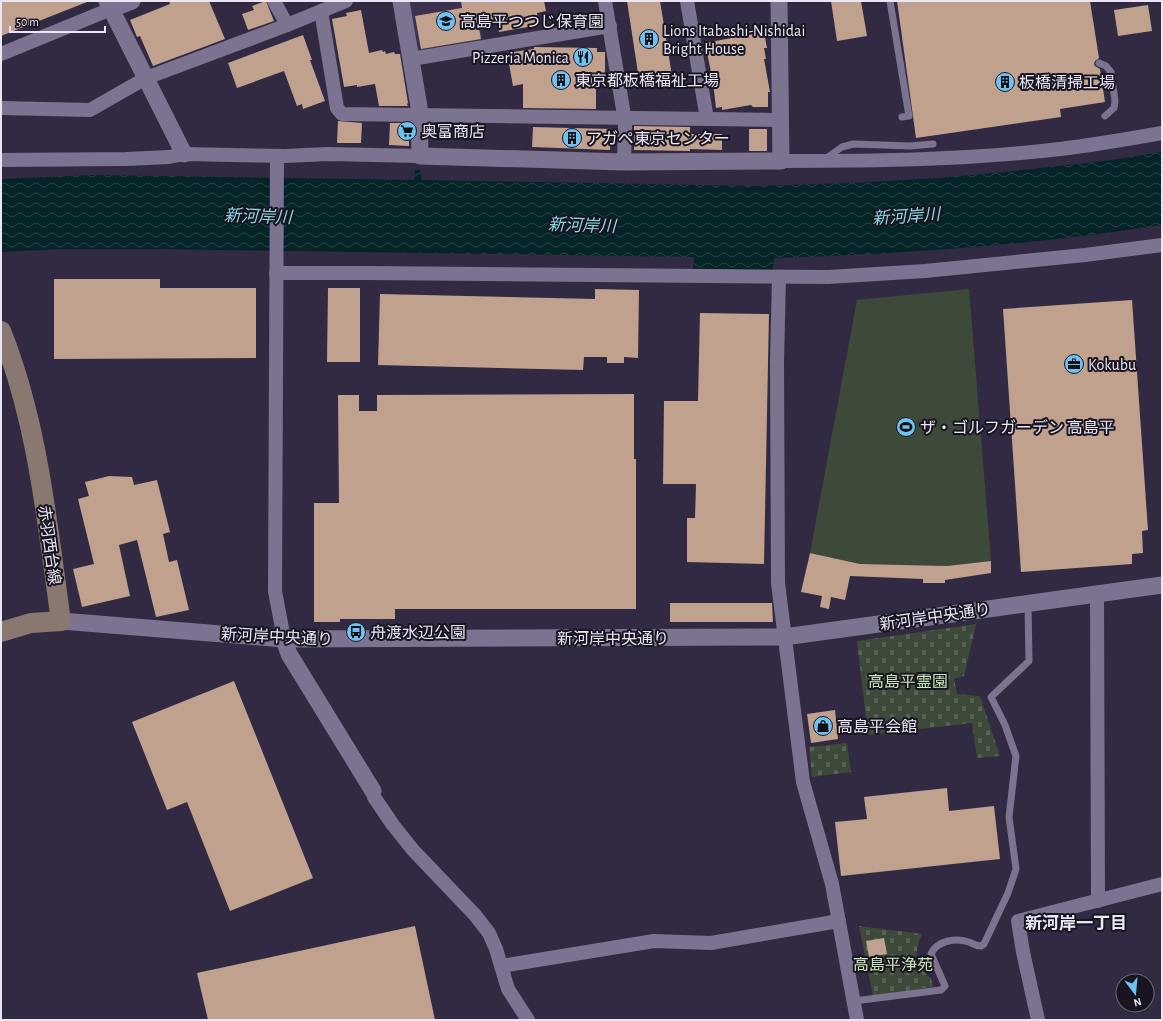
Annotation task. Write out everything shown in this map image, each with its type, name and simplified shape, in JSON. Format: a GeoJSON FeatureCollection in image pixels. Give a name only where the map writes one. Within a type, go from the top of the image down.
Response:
{"type":"FeatureCollection","features":[{"type":"Feature","properties":{"kind":"main road","name":"赤羽西台線"},"geometry":{"type":"LineString","coordinates":[[1,331],[13,364],[26,409],[41,484],[61,621]]}},
{"type":"Feature","properties":{"kind":"main road"},"geometry":{"type":"LineString","coordinates":[[1,632],[31,623],[61,621]]}},
{"type":"Feature","properties":{"kind":"street"},"geometry":{"type":"LineString","coordinates":[[1,54],[109,5],[132,1]]}},
{"type":"Feature","properties":{"kind":"street"},"geometry":{"type":"LineString","coordinates":[[274,1],[287,25]]}},
{"type":"Feature","properties":{"kind":"street"},"geometry":{"type":"LineString","coordinates":[[1,108],[90,110],[146,78],[346,1]]}},
{"type":"Feature","properties":{"kind":"street"},"geometry":{"type":"LineString","coordinates":[[401,1],[420,115],[420,156]]}},
{"type":"Feature","properties":{"kind":"street"},"geometry":{"type":"LineString","coordinates":[[605,1],[624,118],[624,162]]}},
{"type":"Feature","properties":{"kind":"street"},"geometry":{"type":"LineString","coordinates":[[687,1],[707,119]]}},
{"type":"Feature","properties":{"kind":"street"},"geometry":{"type":"LineString","coordinates":[[779,1],[781,162]]}},
{"type":"Feature","properties":{"kind":"street"},"geometry":{"type":"LineString","coordinates":[[109,5],[184,154]]}},
{"type":"Feature","properties":{"kind":"street"},"geometry":{"type":"LineString","coordinates":[[321,11],[337,108],[342,114],[780,120]]}},
{"type":"Feature","properties":{"kind":"street"},"geometry":{"type":"LineString","coordinates":[[411,59],[610,26]]}},
{"type":"Feature","properties":{"kind":"street"},"geometry":{"type":"LineString","coordinates":[[1,160],[154,158],[184,154],[277,156],[328,154],[624,162],[872,162],[991,155],[1060,149],[1162,134]]}},
{"type":"Feature","properties":{"kind":"street"},"geometry":{"type":"LineString","coordinates":[[277,156],[275,591],[284,639],[289,654],[373,791],[374,797],[392,825],[413,850],[475,915],[484,927],[496,949],[508,989],[528,1020]]}},
{"type":"Feature","properties":{"kind":"street"},"geometry":{"type":"LineString","coordinates":[[276,271],[828,277],[925,271],[1085,255],[1162,245]]}},
{"type":"Feature","properties":{"kind":"street"},"geometry":{"type":"LineString","coordinates":[[779,277],[777,362],[778,583],[802,782],[832,884],[857,1020]]}},
{"type":"Feature","properties":{"kind":"street","name":"新河岸中央通り"},"geometry":{"type":"LineString","coordinates":[[61,621],[284,639],[784,637],[1162,585]]}},
{"type":"Feature","properties":{"kind":"street"},"geometry":{"type":"LineString","coordinates":[[1097,594],[1098,901]]}},
{"type":"Feature","properties":{"kind":"street"},"geometry":{"type":"LineString","coordinates":[[1038,1020],[1023,952],[1018,921],[1162,884]]}},
{"type":"Feature","properties":{"kind":"street"},"geometry":{"type":"LineString","coordinates":[[501,966],[654,941],[711,943],[839,921]]}},
{"type":"Feature","properties":{"kind":"lane"},"geometry":{"type":"LineString","coordinates":[[890,1],[909,116],[902,116]]}},
{"type":"Feature","properties":{"kind":"lane"},"geometry":{"type":"LineString","coordinates":[[1099,63],[1106,66],[1111,72],[1115,101],[1114,108],[1105,116]]}},
{"type":"Feature","properties":{"kind":"lane"},"geometry":{"type":"LineString","coordinates":[[821,161],[842,146],[853,144],[910,146],[933,144]]}},
{"type":"Feature","properties":{"kind":"lane"},"geometry":{"type":"LineString","coordinates":[[854,1001],[941,990],[946,986],[931,954],[934,947],[942,942],[956,940],[970,942],[976,946],[981,946],[984,944],[1008,893],[1016,869],[1009,817],[1016,756],[1005,725],[991,697],[1029,661],[1028,603]]}},
{"type":"Feature","properties":{"kind":"shaded area","name":"高島平つつじ保育園"},"geometry":{"type":"Polygon","coordinates":[[[407,1],[477,1],[484,42],[421,52],[416,47],[407,1]]]}},
{"type":"Feature","properties":{"kind":"green space","name":"ザ・ゴルフガーデン 高島平"},"geometry":{"type":"Polygon","coordinates":[[[969,289],[991,561],[947,566],[860,564],[810,553],[857,300],[969,289]]]}},
{"type":"Feature","properties":{"kind":"green space","name":"高島平霊園"},"geometry":{"type":"Polygon","coordinates":[[[976,624],[964,676],[954,679],[957,694],[980,696],[1000,756],[977,758],[972,723],[868,735],[857,641],[976,624]]]}},
{"type":"Feature","properties":{"kind":"green space"},"geometry":{"type":"Polygon","coordinates":[[[847,743],[851,772],[812,777],[809,747],[847,743]]]}},
{"type":"Feature","properties":{"kind":"green space","name":"高島平浄苑"},"geometry":{"type":"Polygon","coordinates":[[[859,926],[922,934],[919,940],[917,958],[921,968],[931,978],[933,987],[873,996],[859,926]]]}},
{"type":"Feature","properties":{"kind":"water","name":"新河岸川"},"geometry":{"type":"Polygon","coordinates":[[[1162,152],[1162,225],[1065,238],[968,248],[774,258],[773,271],[693,271],[694,257],[149,249],[61,249],[1,252],[1,179],[92,175],[414,180],[415,170],[420,170],[422,180],[757,186],[939,178],[1112,160],[1162,152]]]}},
{"type":"Feature","properties":{"kind":"building"},"geometry":{"type":"Polygon","coordinates":[[[1,1],[87,1],[87,2],[1,36],[1,1]]]}},
{"type":"Feature","properties":{"kind":"building"},"geometry":{"type":"Polygon","coordinates":[[[169,1],[209,1],[225,39],[153,66],[140,36],[137,37],[130,20],[170,4],[169,1]]]}},
{"type":"Feature","properties":{"kind":"building"},"geometry":{"type":"Polygon","coordinates":[[[266,1],[274,21],[248,30],[242,14],[254,10],[252,6],[266,1]]]}},
{"type":"Feature","properties":{"kind":"building"},"geometry":{"type":"Polygon","coordinates":[[[461,1],[544,1],[546,11],[537,13],[539,25],[499,32],[497,19],[478,23],[481,39],[421,49],[415,16],[462,8],[461,1]]]}},
{"type":"Feature","properties":{"kind":"building","name":"Lions Itabashi-Nishidai Bright House"},"geometry":{"type":"Polygon","coordinates":[[[627,1],[660,1],[672,76],[668,84],[645,88],[640,86],[627,1]]]}},
{"type":"Feature","properties":{"kind":"building"},"geometry":{"type":"Polygon","coordinates":[[[831,1],[861,1],[867,36],[837,41],[831,1]]]}},
{"type":"Feature","properties":{"kind":"building","name":"板橋清掃工場"},"geometry":{"type":"Polygon","coordinates":[[[897,1],[1090,1],[1099,58],[1094,64],[1100,69],[1105,102],[1060,109],[1061,117],[916,138],[897,1]]]}},
{"type":"Feature","properties":{"kind":"building"},"geometry":{"type":"Polygon","coordinates":[[[1148,5],[1152,31],[1118,36],[1114,10],[1148,5]]]}},
{"type":"Feature","properties":{"kind":"building"},"geometry":{"type":"Polygon","coordinates":[[[361,10],[369,53],[382,50],[383,52],[385,51],[386,54],[394,52],[395,54],[400,54],[408,106],[379,106],[375,84],[357,87],[357,85],[344,87],[332,19],[347,16],[346,13],[361,10]]]}},
{"type":"Feature","properties":{"kind":"building"},"geometry":{"type":"Polygon","coordinates":[[[764,32],[767,48],[764,48],[766,59],[764,59],[770,92],[768,92],[768,107],[753,107],[751,105],[722,110],[722,107],[716,108],[713,82],[705,43],[764,32]]]}},
{"type":"Feature","properties":{"kind":"building"},"geometry":{"type":"Polygon","coordinates":[[[303,35],[312,60],[310,60],[325,101],[303,109],[302,104],[297,106],[284,71],[237,88],[228,63],[303,35]]]}},
{"type":"Feature","properties":{"kind":"building","name":"東京都板橋福祉工場"},"geometry":{"type":"Polygon","coordinates":[[[534,47],[597,48],[597,52],[605,52],[605,73],[598,73],[598,87],[596,87],[596,109],[523,108],[523,84],[513,86],[507,53],[534,49],[534,47]]]}},
{"type":"Feature","properties":{"kind":"building"},"geometry":{"type":"Polygon","coordinates":[[[338,121],[362,123],[361,143],[337,143],[338,121]]]}},
{"type":"Feature","properties":{"kind":"building"},"geometry":{"type":"Polygon","coordinates":[[[390,123],[409,123],[409,146],[389,145],[390,123]]]}},
{"type":"Feature","properties":{"kind":"building"},"geometry":{"type":"Polygon","coordinates":[[[634,126],[690,127],[690,134],[722,134],[722,150],[634,150],[634,126]]]}},
{"type":"Feature","properties":{"kind":"building","name":"アガペ東京センター"},"geometry":{"type":"Polygon","coordinates":[[[533,127],[611,129],[610,150],[532,147],[533,127]]]}},
{"type":"Feature","properties":{"kind":"building"},"geometry":{"type":"Polygon","coordinates":[[[749,129],[767,129],[767,151],[749,151],[749,129]]]}},
{"type":"Feature","properties":{"kind":"building"},"geometry":{"type":"Polygon","coordinates":[[[54,279],[160,279],[160,288],[256,288],[256,358],[54,359],[54,279]]]}},
{"type":"Feature","properties":{"kind":"building"},"geometry":{"type":"Polygon","coordinates":[[[328,288],[360,288],[360,362],[327,362],[328,288]]]}},
{"type":"Feature","properties":{"kind":"building"},"geometry":{"type":"Polygon","coordinates":[[[595,289],[639,290],[638,358],[624,357],[624,363],[607,363],[607,357],[584,357],[583,370],[378,365],[380,294],[595,299],[595,289]]]}},
{"type":"Feature","properties":{"kind":"building"},"geometry":{"type":"Polygon","coordinates":[[[1132,300],[1148,530],[1142,531],[1143,553],[1132,554],[1132,564],[1021,572],[1003,309],[1132,300]]]}},
{"type":"Feature","properties":{"kind":"building"},"geometry":{"type":"Polygon","coordinates":[[[700,313],[769,314],[764,564],[687,562],[687,518],[695,518],[696,484],[663,484],[664,401],[698,401],[700,313]]]}},
{"type":"Feature","properties":{"kind":"building"},"geometry":{"type":"Polygon","coordinates":[[[634,394],[634,459],[636,459],[636,609],[395,609],[395,619],[340,619],[340,622],[314,622],[314,503],[339,503],[338,395],[359,395],[359,411],[377,411],[377,395],[634,394]]]}},
{"type":"Feature","properties":{"kind":"building"},"geometry":{"type":"Polygon","coordinates":[[[109,476],[132,477],[134,485],[157,480],[170,532],[163,534],[169,562],[177,560],[189,610],[156,617],[137,540],[119,545],[130,596],[82,607],[73,569],[94,564],[78,499],[89,496],[85,482],[109,476]]]}},
{"type":"Feature","properties":{"kind":"building"},"geometry":{"type":"Polygon","coordinates":[[[810,553],[860,564],[947,566],[991,561],[991,573],[945,580],[945,583],[923,583],[923,579],[850,576],[845,600],[831,597],[829,609],[820,607],[822,596],[801,592],[810,553]]]}},
{"type":"Feature","properties":{"kind":"building"},"geometry":{"type":"Polygon","coordinates":[[[670,603],[772,603],[773,622],[670,622],[670,603]]]}},
{"type":"Feature","properties":{"kind":"building"},"geometry":{"type":"Polygon","coordinates":[[[234,681],[313,878],[230,911],[187,802],[167,810],[132,722],[234,681]]]}},
{"type":"Feature","properties":{"kind":"building"},"geometry":{"type":"Polygon","coordinates":[[[835,710],[838,739],[811,743],[807,714],[835,710]]]}},
{"type":"Feature","properties":{"kind":"building"},"geometry":{"type":"Polygon","coordinates":[[[947,788],[949,811],[994,806],[1000,859],[841,876],[835,822],[867,819],[864,797],[947,788]]]}},
{"type":"Feature","properties":{"kind":"building"},"geometry":{"type":"Polygon","coordinates":[[[415,926],[435,1020],[208,1020],[197,973],[415,926]]]}},
{"type":"Feature","properties":{"kind":"building"},"geometry":{"type":"Polygon","coordinates":[[[884,938],[887,954],[869,957],[866,941],[884,938]]]}},
{"type":"Feature","properties":{"kind":"place","name":"高島平つつじ保育園"},"geometry":{"type":"Point","coordinates":[446,21]}},
{"type":"Feature","properties":{"kind":"place","name":"Lions Itabashi-Nishidai Bright House"},"geometry":{"type":"Point","coordinates":[649,39]}},
{"type":"Feature","properties":{"kind":"place","name":"Pizzeria Monica"},"geometry":{"type":"Point","coordinates":[583,57]}},
{"type":"Feature","properties":{"kind":"place","name":"東京都板橋福祉工場"},"geometry":{"type":"Point","coordinates":[561,80]}},
{"type":"Feature","properties":{"kind":"place","name":"板橋清掃工場"},"geometry":{"type":"Point","coordinates":[1005,82]}},
{"type":"Feature","properties":{"kind":"place","name":"奥富商店"},"geometry":{"type":"Point","coordinates":[407,131]}},
{"type":"Feature","properties":{"kind":"place","name":"アガペ東京センター"},"geometry":{"type":"Point","coordinates":[572,138]}},
{"type":"Feature","properties":{"kind":"place","name":"Kokubu"},"geometry":{"type":"Point","coordinates":[1074,364]}},
{"type":"Feature","properties":{"kind":"place","name":"ザ・ゴルフガーデン 高島平"},"geometry":{"type":"Point","coordinates":[906,427]}},
{"type":"Feature","properties":{"kind":"place","name":"舟渡水辺公園"},"geometry":{"type":"Point","coordinates":[356,632]}},
{"type":"Feature","properties":{"kind":"place","name":"高島平会館"},"geometry":{"type":"Point","coordinates":[823,726]}},
{"type":"Feature","properties":{"kind":"district","name":"新河岸一丁目"},"geometry":{"type":"Point","coordinates":[1076,923]}}]}
